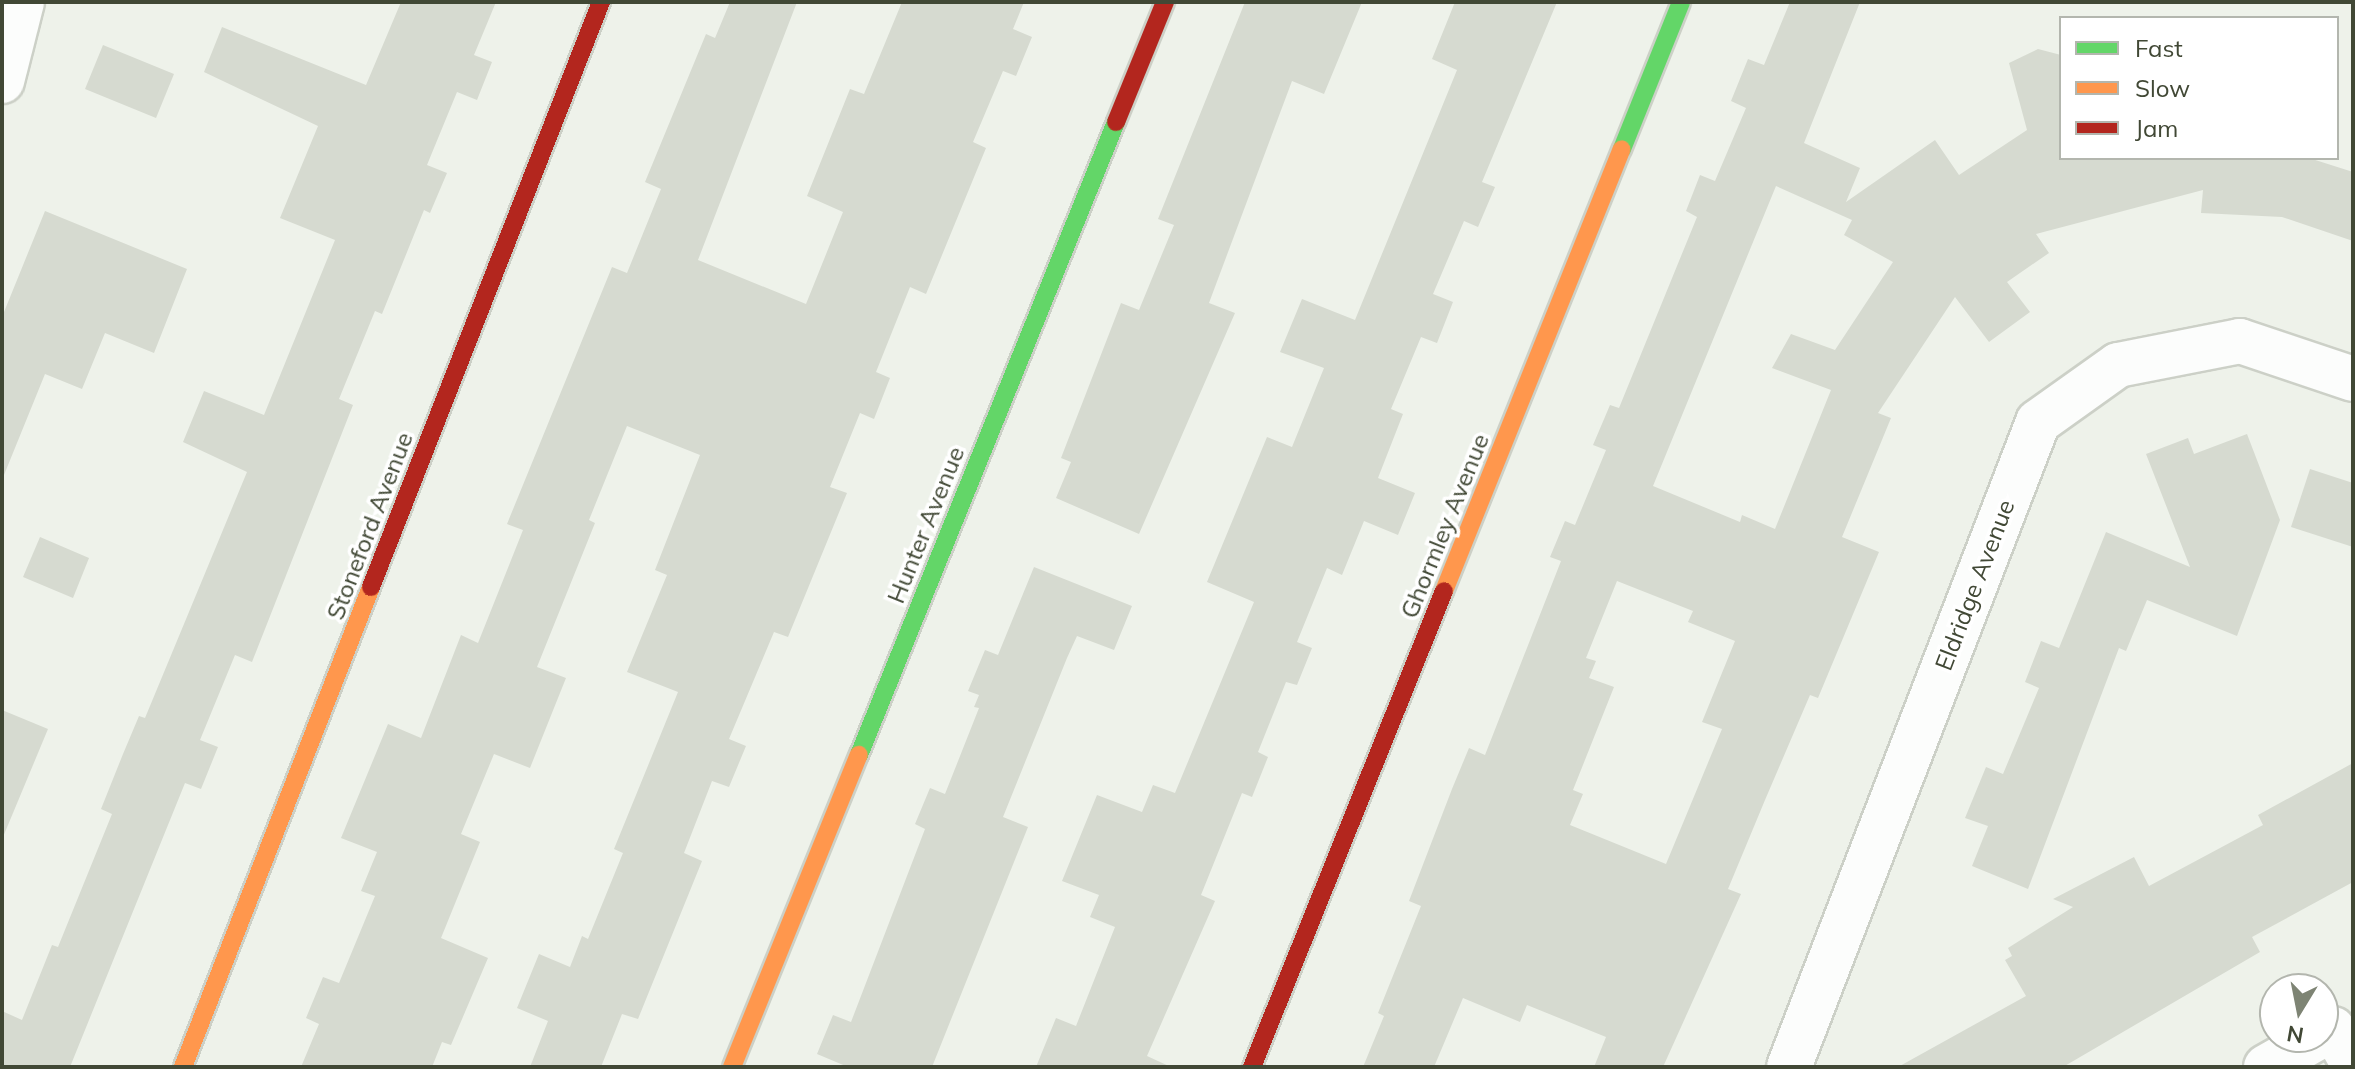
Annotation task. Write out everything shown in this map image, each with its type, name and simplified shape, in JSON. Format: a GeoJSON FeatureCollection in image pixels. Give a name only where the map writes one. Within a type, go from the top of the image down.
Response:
{"type":"FeatureCollection","features":[{"type":"Feature","properties":{"kind":"street"},"geometry":{"type":"LineString","coordinates":[[2,81],[22,2]]}},
{"type":"Feature","properties":{"kind":"street","name":"Stoneford Avenue"},"geometry":{"type":"LineString","coordinates":[[183,1067],[601,2]]}},
{"type":"Feature","properties":{"kind":"street","name":"Hunter Avenue"},"geometry":{"type":"LineString","coordinates":[[732,1067],[1165,2]]}},
{"type":"Feature","properties":{"kind":"street","name":"Ghormley Avenue"},"geometry":{"type":"LineString","coordinates":[[1252,1067],[1681,2]]}},
{"type":"Feature","properties":{"kind":"street","name":"Eldridge Avenue"},"geometry":{"type":"LineString","coordinates":[[1789,1067],[2038,422],[2118,365],[2240,341],[2353,379]]}},
{"type":"Feature","properties":{"kind":"street"},"geometry":{"type":"LineString","coordinates":[[2266,1067],[2298,1053]]}},
{"type":"Feature","properties":{"kind":"building"},"geometry":{"type":"Polygon","coordinates":[[[401,2],[496,2],[474,55],[492,62],[477,100],[457,92],[427,165],[447,173],[430,213],[424,210],[382,314],[375,311],[339,399],[353,405],[252,662],[235,655],[200,740],[218,747],[201,789],[185,783],[70,1067],[2,1067],[2,1011],[22,1020],[52,945],[58,947],[112,814],[101,809],[139,716],[145,718],[247,472],[183,442],[204,391],[264,415],[335,240],[280,218],[318,126],[204,72],[222,27],[366,85],[401,2]]]}},
{"type":"Feature","properties":{"kind":"building"},"geometry":{"type":"Polygon","coordinates":[[[730,2],[797,2],[698,260],[806,304],[843,212],[807,196],[850,89],[864,94],[902,2],[1024,2],[1013,29],[1032,37],[1016,76],[1003,71],[973,142],[986,148],[926,294],[910,287],[876,372],[890,378],[874,419],[860,413],[830,487],[847,493],[788,637],[774,632],[729,739],[746,746],[729,787],[712,781],[684,853],[702,861],[638,1019],[622,1014],[601,1067],[530,1067],[548,1021],[517,1008],[539,954],[570,967],[582,936],[588,939],[623,853],[614,849],[678,692],[627,672],[667,575],[655,570],[700,455],[627,426],[589,520],[595,523],[537,667],[566,678],[530,768],[494,754],[461,834],[480,842],[441,938],[488,958],[451,1045],[442,1042],[432,1067],[301,1067],[319,1024],[306,1018],[323,977],[339,983],[375,896],[361,891],[377,852],[341,838],[388,724],[421,738],[461,635],[478,643],[523,530],[507,524],[612,267],[627,273],[661,189],[645,182],[706,34],[715,38],[730,2]]]}},
{"type":"Feature","properties":{"kind":"building"},"geometry":{"type":"Polygon","coordinates":[[[1245,2],[1362,2],[1324,94],[1292,81],[1209,303],[1235,313],[1139,534],[1056,498],[1071,462],[1061,458],[1121,303],[1139,310],[1174,225],[1158,219],[1245,2]]]}},
{"type":"Feature","properties":{"kind":"building"},"geometry":{"type":"Polygon","coordinates":[[[1455,2],[1557,2],[1482,182],[1495,187],[1478,227],[1464,221],[1433,294],[1453,302],[1437,343],[1421,337],[1391,409],[1403,414],[1378,478],[1415,493],[1398,535],[1364,521],[1342,575],[1327,568],[1297,642],[1312,648],[1297,685],[1286,682],[1258,752],[1268,757],[1252,797],[1242,793],[1201,895],[1215,901],[1147,1056],[1171,1067],[1036,1067],[1056,1018],[1076,1026],[1115,927],[1090,917],[1099,895],[1062,881],[1097,795],[1142,812],[1153,785],[1175,793],[1254,602],[1207,582],[1267,437],[1292,447],[1324,368],[1280,352],[1302,299],[1355,320],[1457,70],[1432,59],[1455,2]]]}},
{"type":"Feature","properties":{"kind":"building"},"geometry":{"type":"Polygon","coordinates":[[[1790,2],[1860,2],[1804,143],[1860,168],[1846,202],[1935,140],[1959,175],[2027,130],[2009,63],[2038,49],[2059,54],[2059,160],[2315,160],[2353,172],[2353,241],[2282,217],[2201,213],[2203,190],[2036,234],[2049,253],[2007,282],[2030,312],[1989,342],[1955,297],[1878,413],[1891,418],[1842,537],[1879,552],[1818,698],[1810,695],[1765,800],[1728,889],[1741,894],[1663,1067],[1594,1067],[1606,1037],[1527,1005],[1520,1022],[1463,998],[1434,1067],[1363,1067],[1384,1016],[1378,1013],[1421,906],[1409,901],[1469,748],[1485,755],[1561,561],[1550,557],[1565,521],[1575,525],[1606,450],[1593,445],[1610,405],[1619,408],[1697,217],[1686,211],[1700,175],[1715,181],[1746,108],[1731,101],[1748,59],[1764,65],[1790,2]],[[1776,186],[1653,486],[1740,522],[1742,515],[1775,529],[1831,390],[1772,368],[1791,334],[1835,350],[1893,262],[1844,235],[1852,220],[1776,186]],[[1617,581],[1586,658],[1596,661],[1589,678],[1614,687],[1573,790],[1583,794],[1570,825],[1666,864],[1722,729],[1702,722],[1735,641],[1688,622],[1693,611],[1617,581]]]}},
{"type":"Feature","properties":{"kind":"building"},"geometry":{"type":"Polygon","coordinates":[[[103,45],[174,74],[156,118],[85,89],[103,45]]]}},
{"type":"Feature","properties":{"kind":"building"},"geometry":{"type":"Polygon","coordinates":[[[45,211],[187,269],[154,353],[105,333],[82,389],[45,374],[4,475],[2,317],[45,211]]]}},
{"type":"Feature","properties":{"kind":"building"},"geometry":{"type":"Polygon","coordinates":[[[2247,434],[2280,520],[2237,636],[2147,600],[2126,651],[2119,648],[2028,889],[1972,866],[1988,826],[1965,818],[1986,767],[2003,774],[2039,688],[2025,682],[2041,641],[2059,648],[2106,532],[2190,567],[2146,454],[2188,438],[2194,454],[2247,434]]]}},
{"type":"Feature","properties":{"kind":"building"},"geometry":{"type":"Polygon","coordinates":[[[2310,469],[2353,483],[2353,547],[2291,527],[2310,469]]]}},
{"type":"Feature","properties":{"kind":"building"},"geometry":{"type":"Polygon","coordinates":[[[40,537],[89,558],[73,598],[23,577],[40,537]]]}},
{"type":"Feature","properties":{"kind":"building"},"geometry":{"type":"Polygon","coordinates":[[[1034,567],[1132,606],[1114,650],[1077,636],[1067,658],[1003,817],[1028,827],[932,1067],[848,1067],[817,1054],[833,1015],[851,1022],[925,829],[915,824],[930,788],[945,794],[979,708],[974,707],[979,695],[968,691],[985,650],[998,655],[1034,567]]]}},
{"type":"Feature","properties":{"kind":"building"},"geometry":{"type":"Polygon","coordinates":[[[2,710],[48,729],[3,837],[2,837],[2,710]]]}},
{"type":"Feature","properties":{"kind":"building"},"geometry":{"type":"Polygon","coordinates":[[[2353,763],[2353,882],[2252,937],[2260,952],[2063,1067],[1898,1067],[2026,996],[2005,960],[2012,956],[2008,948],[2073,907],[2053,899],[2134,857],[2149,886],[2263,825],[2258,815],[2353,763]]]}},
{"type":"Feature","properties":{"kind":"traffic: fast"},"geometry":{"type":"LineString","coordinates":[[1622,149],[1681,2]]}},
{"type":"Feature","properties":{"kind":"traffic: fast"},"geometry":{"type":"LineString","coordinates":[[859,755],[1116,122]]}},
{"type":"Feature","properties":{"kind":"traffic: slow"},"geometry":{"type":"LineString","coordinates":[[1444,591],[1622,149]]}},
{"type":"Feature","properties":{"kind":"traffic: slow"},"geometry":{"type":"LineString","coordinates":[[183,1067],[371,587]]}},
{"type":"Feature","properties":{"kind":"traffic: slow"},"geometry":{"type":"LineString","coordinates":[[732,1067],[859,755]]}},
{"type":"Feature","properties":{"kind":"traffic: jam"},"geometry":{"type":"LineString","coordinates":[[371,587],[601,2]]}},
{"type":"Feature","properties":{"kind":"traffic: jam"},"geometry":{"type":"LineString","coordinates":[[1116,122],[1165,2]]}},
{"type":"Feature","properties":{"kind":"traffic: jam"},"geometry":{"type":"LineString","coordinates":[[1252,1067],[1444,591]]}}]}
